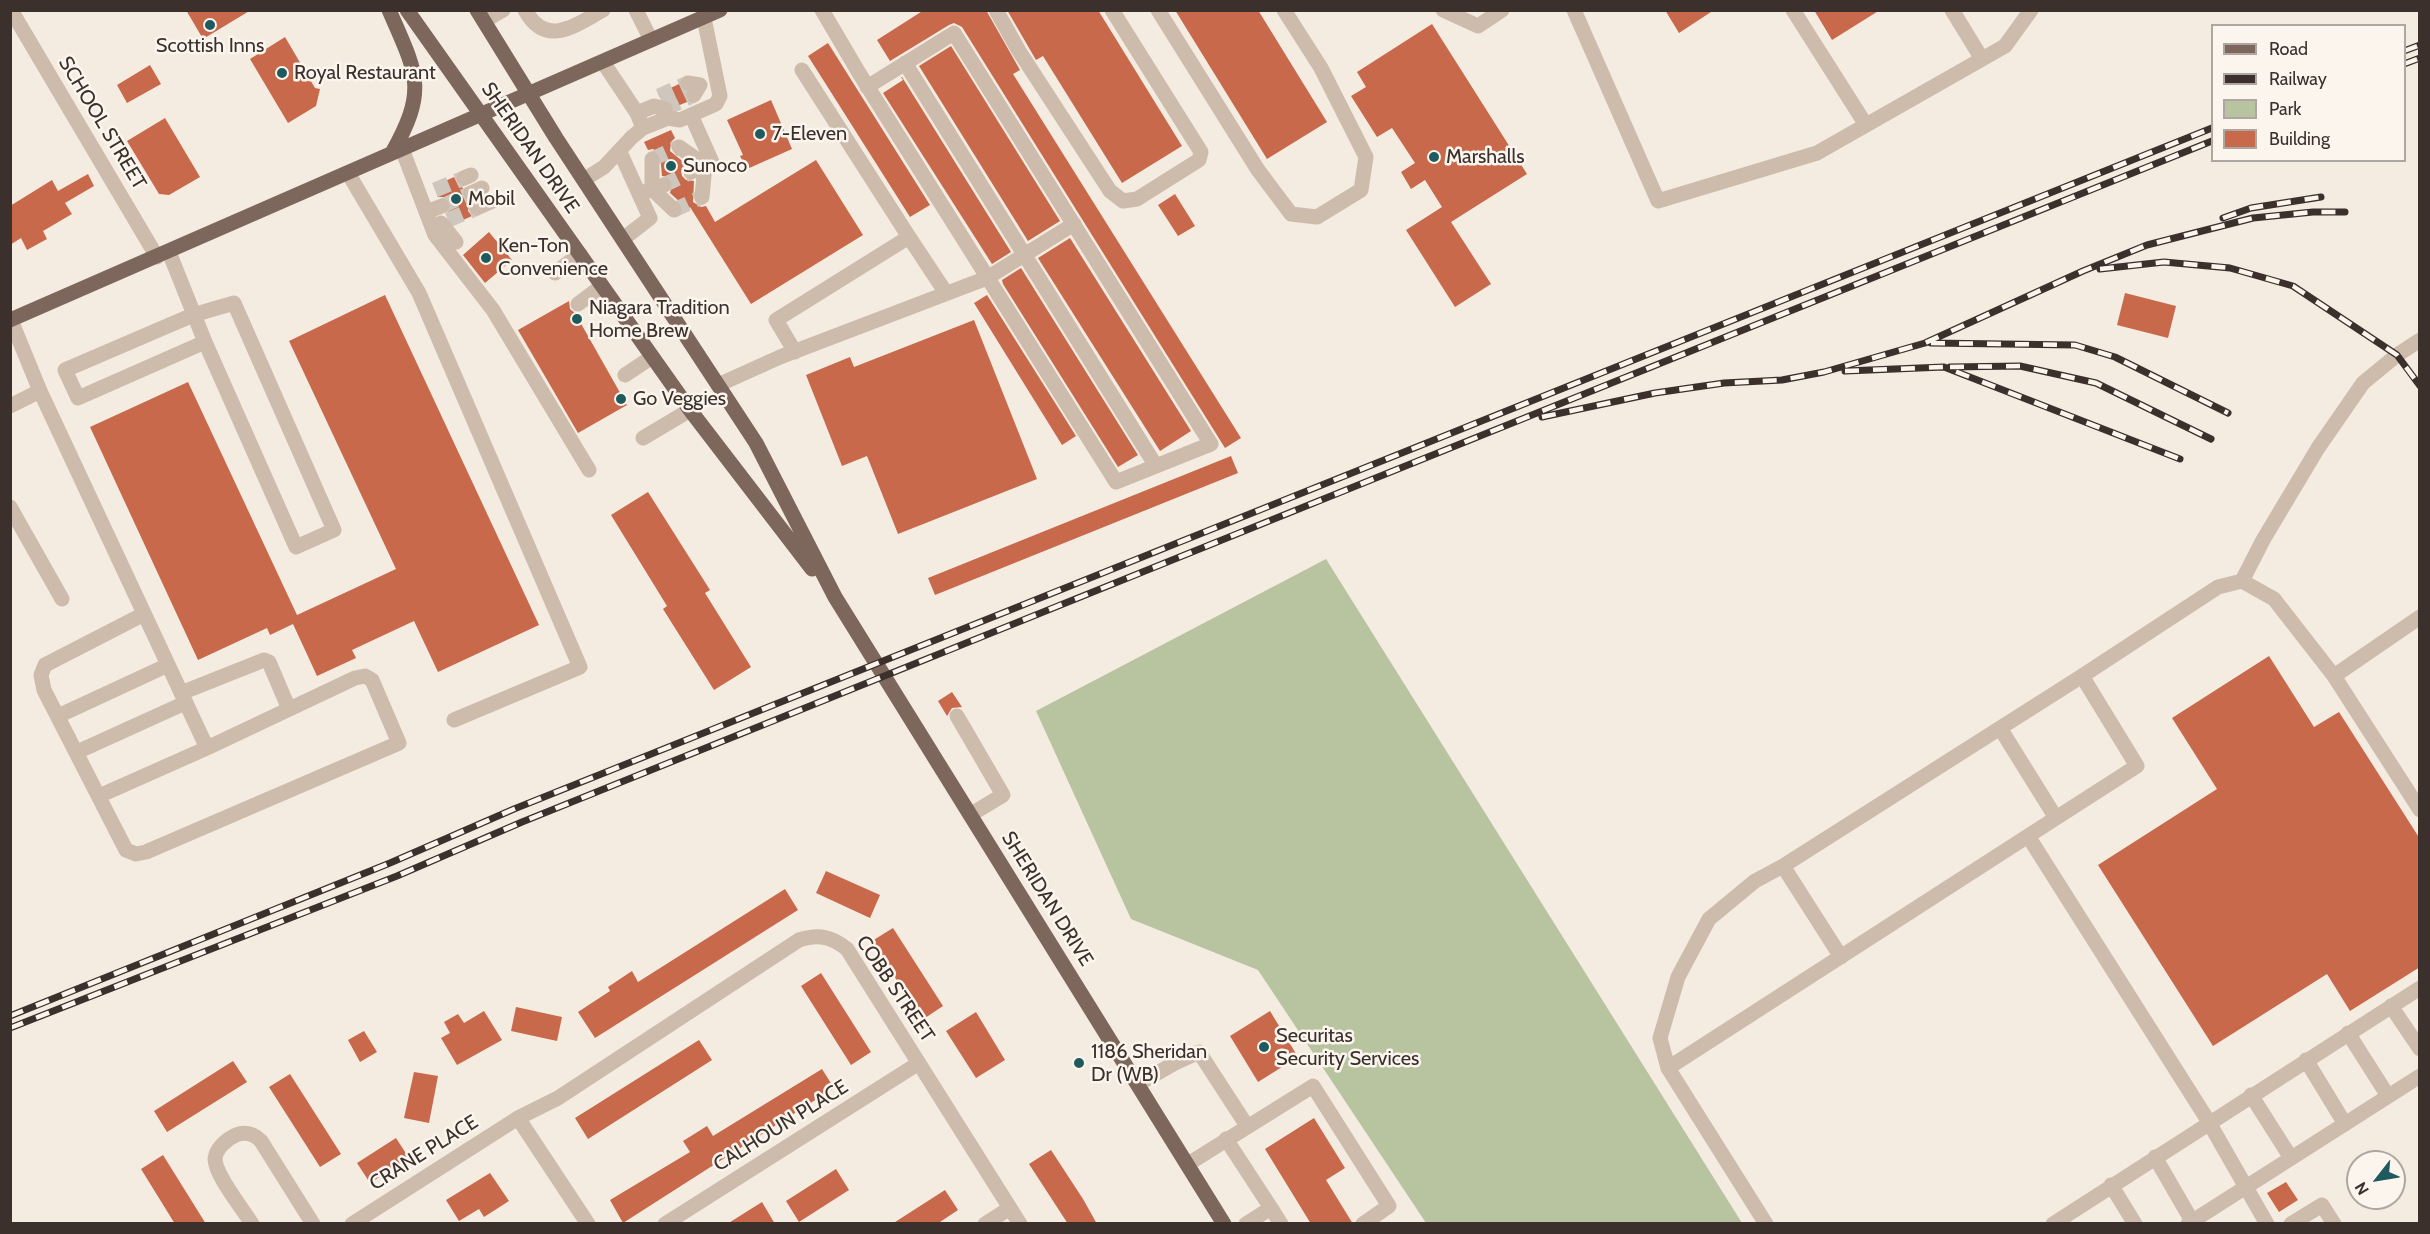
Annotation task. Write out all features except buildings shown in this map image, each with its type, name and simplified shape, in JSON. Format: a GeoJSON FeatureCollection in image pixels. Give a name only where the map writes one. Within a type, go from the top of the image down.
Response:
{"type":"FeatureCollection","features":[{"type":"Feature","properties":{"kind":"main road"},"geometry":{"type":"LineString","coordinates":[[389,10],[412,61],[416,98],[397,151]]}},
{"type":"Feature","properties":{"kind":"main road","name":"SHERIDAN DRIVE"},"geometry":{"type":"LineString","coordinates":[[407,10],[690,410],[834,597]]}},
{"type":"Feature","properties":{"kind":"main road"},"geometry":{"type":"LineString","coordinates":[[11,320],[720,10]]}},
{"type":"Feature","properties":{"kind":"main road","name":"SHERIDAN DRIVE"},"geometry":{"type":"LineString","coordinates":[[480,16],[527,93],[756,443],[834,597],[1224,1224]]}},
{"type":"Feature","properties":{"kind":"street","name":"SCHOOL STREET"},"geometry":{"type":"LineString","coordinates":[[11,10],[163,254],[206,342],[296,547],[334,530],[234,303],[193,315]]}},
{"type":"Feature","properties":{"kind":"street"},"geometry":{"type":"LineString","coordinates":[[480,16],[503,10]]}},
{"type":"Feature","properties":{"kind":"street"},"geometry":{"type":"LineString","coordinates":[[525,10],[531,21],[542,30],[561,32],[603,10]]}},
{"type":"Feature","properties":{"kind":"street"},"geometry":{"type":"LineString","coordinates":[[636,10],[651,40]]}},
{"type":"Feature","properties":{"kind":"street"},"geometry":{"type":"LineString","coordinates":[[822,10],[867,87],[1116,482],[1211,444],[954,33],[867,87]]}},
{"type":"Feature","properties":{"kind":"street"},"geometry":{"type":"LineString","coordinates":[[996,10],[1019,51],[1110,191],[1123,201],[1137,199],[1182,171],[1199,160],[1201,152],[1112,10]]}},
{"type":"Feature","properties":{"kind":"street"},"geometry":{"type":"LineString","coordinates":[[1158,10],[1258,170],[1290,214],[1317,218],[1361,190],[1366,157],[1321,68],[1284,10]]}},
{"type":"Feature","properties":{"kind":"street"},"geometry":{"type":"LineString","coordinates":[[1443,10],[1478,26],[1502,10]]}},
{"type":"Feature","properties":{"kind":"street"},"geometry":{"type":"LineString","coordinates":[[1574,10],[1658,201],[1817,153],[2004,46],[2031,10]]}},
{"type":"Feature","properties":{"kind":"street"},"geometry":{"type":"LineString","coordinates":[[1793,10],[1866,125]]}},
{"type":"Feature","properties":{"kind":"street"},"geometry":{"type":"LineString","coordinates":[[1952,10],[1982,59]]}},
{"type":"Feature","properties":{"kind":"street"},"geometry":{"type":"LineString","coordinates":[[585,180],[620,152],[643,128],[668,118],[680,120],[716,104],[720,96],[718,76],[704,18]]}},
{"type":"Feature","properties":{"kind":"street"},"geometry":{"type":"LineString","coordinates":[[603,62],[637,113],[643,128]]}},
{"type":"Feature","properties":{"kind":"street"},"geometry":{"type":"LineString","coordinates":[[905,63],[1156,466]]}},
{"type":"Feature","properties":{"kind":"street"},"geometry":{"type":"LineString","coordinates":[[802,70],[946,293]]}},
{"type":"Feature","properties":{"kind":"street"},"geometry":{"type":"LineString","coordinates":[[694,88],[718,76]]}},
{"type":"Feature","properties":{"kind":"street"},"geometry":{"type":"LineString","coordinates":[[637,113],[659,104]]}},
{"type":"Feature","properties":{"kind":"street"},"geometry":{"type":"LineString","coordinates":[[691,115],[712,162],[691,172]]}},
{"type":"Feature","properties":{"kind":"street"},"geometry":{"type":"LineString","coordinates":[[679,147],[705,165]]}},
{"type":"Feature","properties":{"kind":"street"},"geometry":{"type":"LineString","coordinates":[[397,151],[420,197],[456,243]]}},
{"type":"Feature","properties":{"kind":"street"},"geometry":{"type":"LineString","coordinates":[[620,152],[674,210]]}},
{"type":"Feature","properties":{"kind":"street"},"geometry":{"type":"LineString","coordinates":[[623,239],[650,218],[652,159]]}},
{"type":"Feature","properties":{"kind":"street"},"geometry":{"type":"LineString","coordinates":[[702,197],[705,165]]}},
{"type":"Feature","properties":{"kind":"street"},"geometry":{"type":"LineString","coordinates":[[348,173],[419,293],[580,667],[454,720]]}},
{"type":"Feature","properties":{"kind":"street"},"geometry":{"type":"LineString","coordinates":[[420,197],[435,190]]}},
{"type":"Feature","properties":{"kind":"street"},"geometry":{"type":"LineString","coordinates":[[477,208],[493,201]]}},
{"type":"Feature","properties":{"kind":"street"},"geometry":{"type":"LineString","coordinates":[[442,206],[435,235],[493,310],[590,470]]}},
{"type":"Feature","properties":{"kind":"street"},"geometry":{"type":"LineString","coordinates":[[718,385],[795,352],[987,278],[1074,224]]}},
{"type":"Feature","properties":{"kind":"street"},"geometry":{"type":"LineString","coordinates":[[795,352],[776,320],[909,237]]}},
{"type":"Feature","properties":{"kind":"street"},"geometry":{"type":"LineString","coordinates":[[555,273],[580,254]]}},
{"type":"Feature","properties":{"kind":"street"},"geometry":{"type":"LineString","coordinates":[[578,304],[602,286]]}},
{"type":"Feature","properties":{"kind":"street"},"geometry":{"type":"LineString","coordinates":[[193,315],[65,370],[78,398],[206,342]]}},
{"type":"Feature","properties":{"kind":"street"},"geometry":{"type":"LineString","coordinates":[[11,320],[40,391],[207,748]]}},
{"type":"Feature","properties":{"kind":"street"},"geometry":{"type":"LineString","coordinates":[[2242,581],[2263,540],[2318,448],[2363,383],[2397,354],[2419,341]]}},
{"type":"Feature","properties":{"kind":"street"},"geometry":{"type":"LineString","coordinates":[[625,375],[652,357]]}},
{"type":"Feature","properties":{"kind":"street"},"geometry":{"type":"LineString","coordinates":[[10,406],[40,391]]}},
{"type":"Feature","properties":{"kind":"street"},"geometry":{"type":"LineString","coordinates":[[643,438],[690,410]]}},
{"type":"Feature","properties":{"kind":"street"},"geometry":{"type":"LineString","coordinates":[[10,507],[63,598]]}},
{"type":"Feature","properties":{"kind":"street"},"geometry":{"type":"LineString","coordinates":[[1766,1224],[1668,1068],[1660,1038],[1678,977],[1709,919],[1755,881],[1784,866],[2218,587],[2242,581],[2274,598],[2334,676],[2420,810]]}},
{"type":"Feature","properties":{"kind":"street"},"geometry":{"type":"LineString","coordinates":[[99,796],[355,678],[365,676],[372,680],[399,744],[136,854],[126,850],[45,690],[41,675],[45,664],[144,614]]}},
{"type":"Feature","properties":{"kind":"street"},"geometry":{"type":"LineString","coordinates":[[2334,676],[2420,617]]}},
{"type":"Feature","properties":{"kind":"street"},"geometry":{"type":"LineString","coordinates":[[77,753],[183,698],[264,660],[269,662],[289,709]]}},
{"type":"Feature","properties":{"kind":"street"},"geometry":{"type":"LineString","coordinates":[[58,716],[168,665]]}},
{"type":"Feature","properties":{"kind":"street"},"geometry":{"type":"LineString","coordinates":[[1668,1068],[2137,766],[2082,676]]}},
{"type":"Feature","properties":{"kind":"street"},"geometry":{"type":"LineString","coordinates":[[957,716],[1003,795],[970,815]]}},
{"type":"Feature","properties":{"kind":"street"},"geometry":{"type":"LineString","coordinates":[[2000,728],[2056,818]]}},
{"type":"Feature","properties":{"kind":"street"},"geometry":{"type":"LineString","coordinates":[[2028,836],[2208,1122],[2267,1224]]}},
{"type":"Feature","properties":{"kind":"street"},"geometry":{"type":"LineString","coordinates":[[1784,866],[1841,957]]}},
{"type":"Feature","properties":{"kind":"street","name":"COBB STREET"},"geometry":{"type":"LineString","coordinates":[[518,1118],[558,1098],[799,940],[812,936],[825,936],[836,940],[847,949],[1020,1224]]}},
{"type":"Feature","properties":{"kind":"street"},"geometry":{"type":"LineString","coordinates":[[2058,1222],[2208,1122],[2420,988]]}},
{"type":"Feature","properties":{"kind":"street"},"geometry":{"type":"LineString","coordinates":[[2391,1006],[2420,1048]]}},
{"type":"Feature","properties":{"kind":"street"},"geometry":{"type":"LineString","coordinates":[[2348,1033],[2388,1096]]}},
{"type":"Feature","properties":{"kind":"street"},"geometry":{"type":"LineString","coordinates":[[1138,1084],[1199,1052],[1247,1126]]}},
{"type":"Feature","properties":{"kind":"street"},"geometry":{"type":"LineString","coordinates":[[2306,1060],[2345,1124]]}},
{"type":"Feature","properties":{"kind":"street","name":"CALHOUN PLACE"},"geometry":{"type":"LineString","coordinates":[[665,1224],[919,1063]]}},
{"type":"Feature","properties":{"kind":"street"},"geometry":{"type":"LineString","coordinates":[[2155,1157],[2190,1222],[2420,1076]]}},
{"type":"Feature","properties":{"kind":"street"},"geometry":{"type":"LineString","coordinates":[[1188,1164],[1313,1086],[1389,1206],[1364,1224]]}},
{"type":"Feature","properties":{"kind":"street"},"geometry":{"type":"LineString","coordinates":[[2251,1095],[2291,1158]]}},
{"type":"Feature","properties":{"kind":"street"},"geometry":{"type":"LineString","coordinates":[[518,1118],[588,1224]]}},
{"type":"Feature","properties":{"kind":"street","name":"CRANE PLACE"},"geometry":{"type":"LineString","coordinates":[[352,1224],[518,1118]]}},
{"type":"Feature","properties":{"kind":"street"},"geometry":{"type":"LineString","coordinates":[[252,1224],[220,1173],[215,1158],[218,1149],[224,1143],[244,1133],[254,1134],[261,1141],[313,1224]]}},
{"type":"Feature","properties":{"kind":"street"},"geometry":{"type":"LineString","coordinates":[[1226,1139],[1281,1224]]}},
{"type":"Feature","properties":{"kind":"street"},"geometry":{"type":"LineString","coordinates":[[2112,1185],[2135,1224]]}},
{"type":"Feature","properties":{"kind":"street"},"geometry":{"type":"LineString","coordinates":[[2291,1224],[2322,1205],[2334,1224]]}},
{"type":"Feature","properties":{"kind":"street"},"geometry":{"type":"LineString","coordinates":[[985,1224],[1010,1208]]}},
{"type":"Feature","properties":{"kind":"street"},"geometry":{"type":"LineString","coordinates":[[1246,1224],[1271,1208]]}},
{"type":"Feature","properties":{"kind":"green space"},"geometry":{"type":"Polygon","coordinates":[[[1326,559],[1742,1223],[1426,1223],[1258,970],[1131,919],[1036,711],[1326,559]]]}},
{"type":"Feature","properties":{"kind":"tunnel"},"geometry":{"type":"LineString","coordinates":[[659,96],[688,83]]}},
{"type":"Feature","properties":{"kind":"tunnel"},"geometry":{"type":"LineString","coordinates":[[665,109],[694,95]]}},
{"type":"Feature","properties":{"kind":"tunnel"},"geometry":{"type":"LineString","coordinates":[[652,159],[679,147]]}},
{"type":"Feature","properties":{"kind":"tunnel"},"geometry":{"type":"LineString","coordinates":[[664,185],[691,172]]}},
{"type":"Feature","properties":{"kind":"tunnel"},"geometry":{"type":"LineString","coordinates":[[435,190],[464,178]]}},
{"type":"Feature","properties":{"kind":"tunnel"},"geometry":{"type":"LineString","coordinates":[[442,206],[471,193]]}},
{"type":"Feature","properties":{"kind":"tunnel"},"geometry":{"type":"LineString","coordinates":[[674,210],[702,197]]}},
{"type":"Feature","properties":{"kind":"tunnel"},"geometry":{"type":"LineString","coordinates":[[448,220],[477,208]]}},
{"type":"Feature","properties":{"kind":"railway"},"geometry":{"type":"LineString","coordinates":[[2406,50],[2420,45]]}},
{"type":"Feature","properties":{"kind":"railway"},"geometry":{"type":"LineString","coordinates":[[2406,63],[2420,58]]}},
{"type":"Feature","properties":{"kind":"railway"},"geometry":{"type":"LineString","coordinates":[[10,1016],[390,863],[514,809],[2211,128]]}},
{"type":"Feature","properties":{"kind":"railway"},"geometry":{"type":"LineString","coordinates":[[10,1028],[397,876],[522,822],[2211,141]]}},
{"type":"Feature","properties":{"kind":"railway"},"geometry":{"type":"LineString","coordinates":[[2223,218],[2251,208],[2321,197]]}},
{"type":"Feature","properties":{"kind":"railway"},"geometry":{"type":"LineString","coordinates":[[1542,417],[1655,393],[1724,383],[1782,380],[1824,372],[1925,343],[2083,271],[2147,245],[2253,218],[2313,212],[2345,212]]}},
{"type":"Feature","properties":{"kind":"railway"},"geometry":{"type":"LineString","coordinates":[[2100,269],[2164,262],[2230,268],[2293,286],[2397,355],[2420,386]]}},
{"type":"Feature","properties":{"kind":"railway"},"geometry":{"type":"LineString","coordinates":[[1931,343],[2075,345],[2115,357],[2228,413]]}},
{"type":"Feature","properties":{"kind":"railway"},"geometry":{"type":"LineString","coordinates":[[1950,367],[2020,366],[2096,383],[2211,439]]}},
{"type":"Feature","properties":{"kind":"railway"},"geometry":{"type":"LineString","coordinates":[[1845,371],[1944,367],[2180,459]]}},
{"type":"Feature","properties":{"kind":"place","name":"Scottish Inns"},"geometry":{"type":"Point","coordinates":[210,25]}},
{"type":"Feature","properties":{"kind":"place","name":"Royal Restaurant"},"geometry":{"type":"Point","coordinates":[282,73]}},
{"type":"Feature","properties":{"kind":"place","name":"7-Eleven"},"geometry":{"type":"Point","coordinates":[760,134]}},
{"type":"Feature","properties":{"kind":"place","name":"Marshalls"},"geometry":{"type":"Point","coordinates":[1434,157]}},
{"type":"Feature","properties":{"kind":"place","name":"Sunoco"},"geometry":{"type":"Point","coordinates":[671,166]}},
{"type":"Feature","properties":{"kind":"place","name":"Mobil"},"geometry":{"type":"Point","coordinates":[456,199]}},
{"type":"Feature","properties":{"kind":"place","name":"Ken-Ton Convenience"},"geometry":{"type":"Point","coordinates":[486,258]}},
{"type":"Feature","properties":{"kind":"place","name":"Niagara Tradition Home Brew"},"geometry":{"type":"Point","coordinates":[577,319]}},
{"type":"Feature","properties":{"kind":"place","name":"Go Veggies"},"geometry":{"type":"Point","coordinates":[621,399]}},
{"type":"Feature","properties":{"kind":"place","name":"Securitas Security Services"},"geometry":{"type":"Point","coordinates":[1264,1047]}},
{"type":"Feature","properties":{"kind":"place","name":"1186 Sheridan Dr (WB)"},"geometry":{"type":"Point","coordinates":[1079,1063]}}]}
